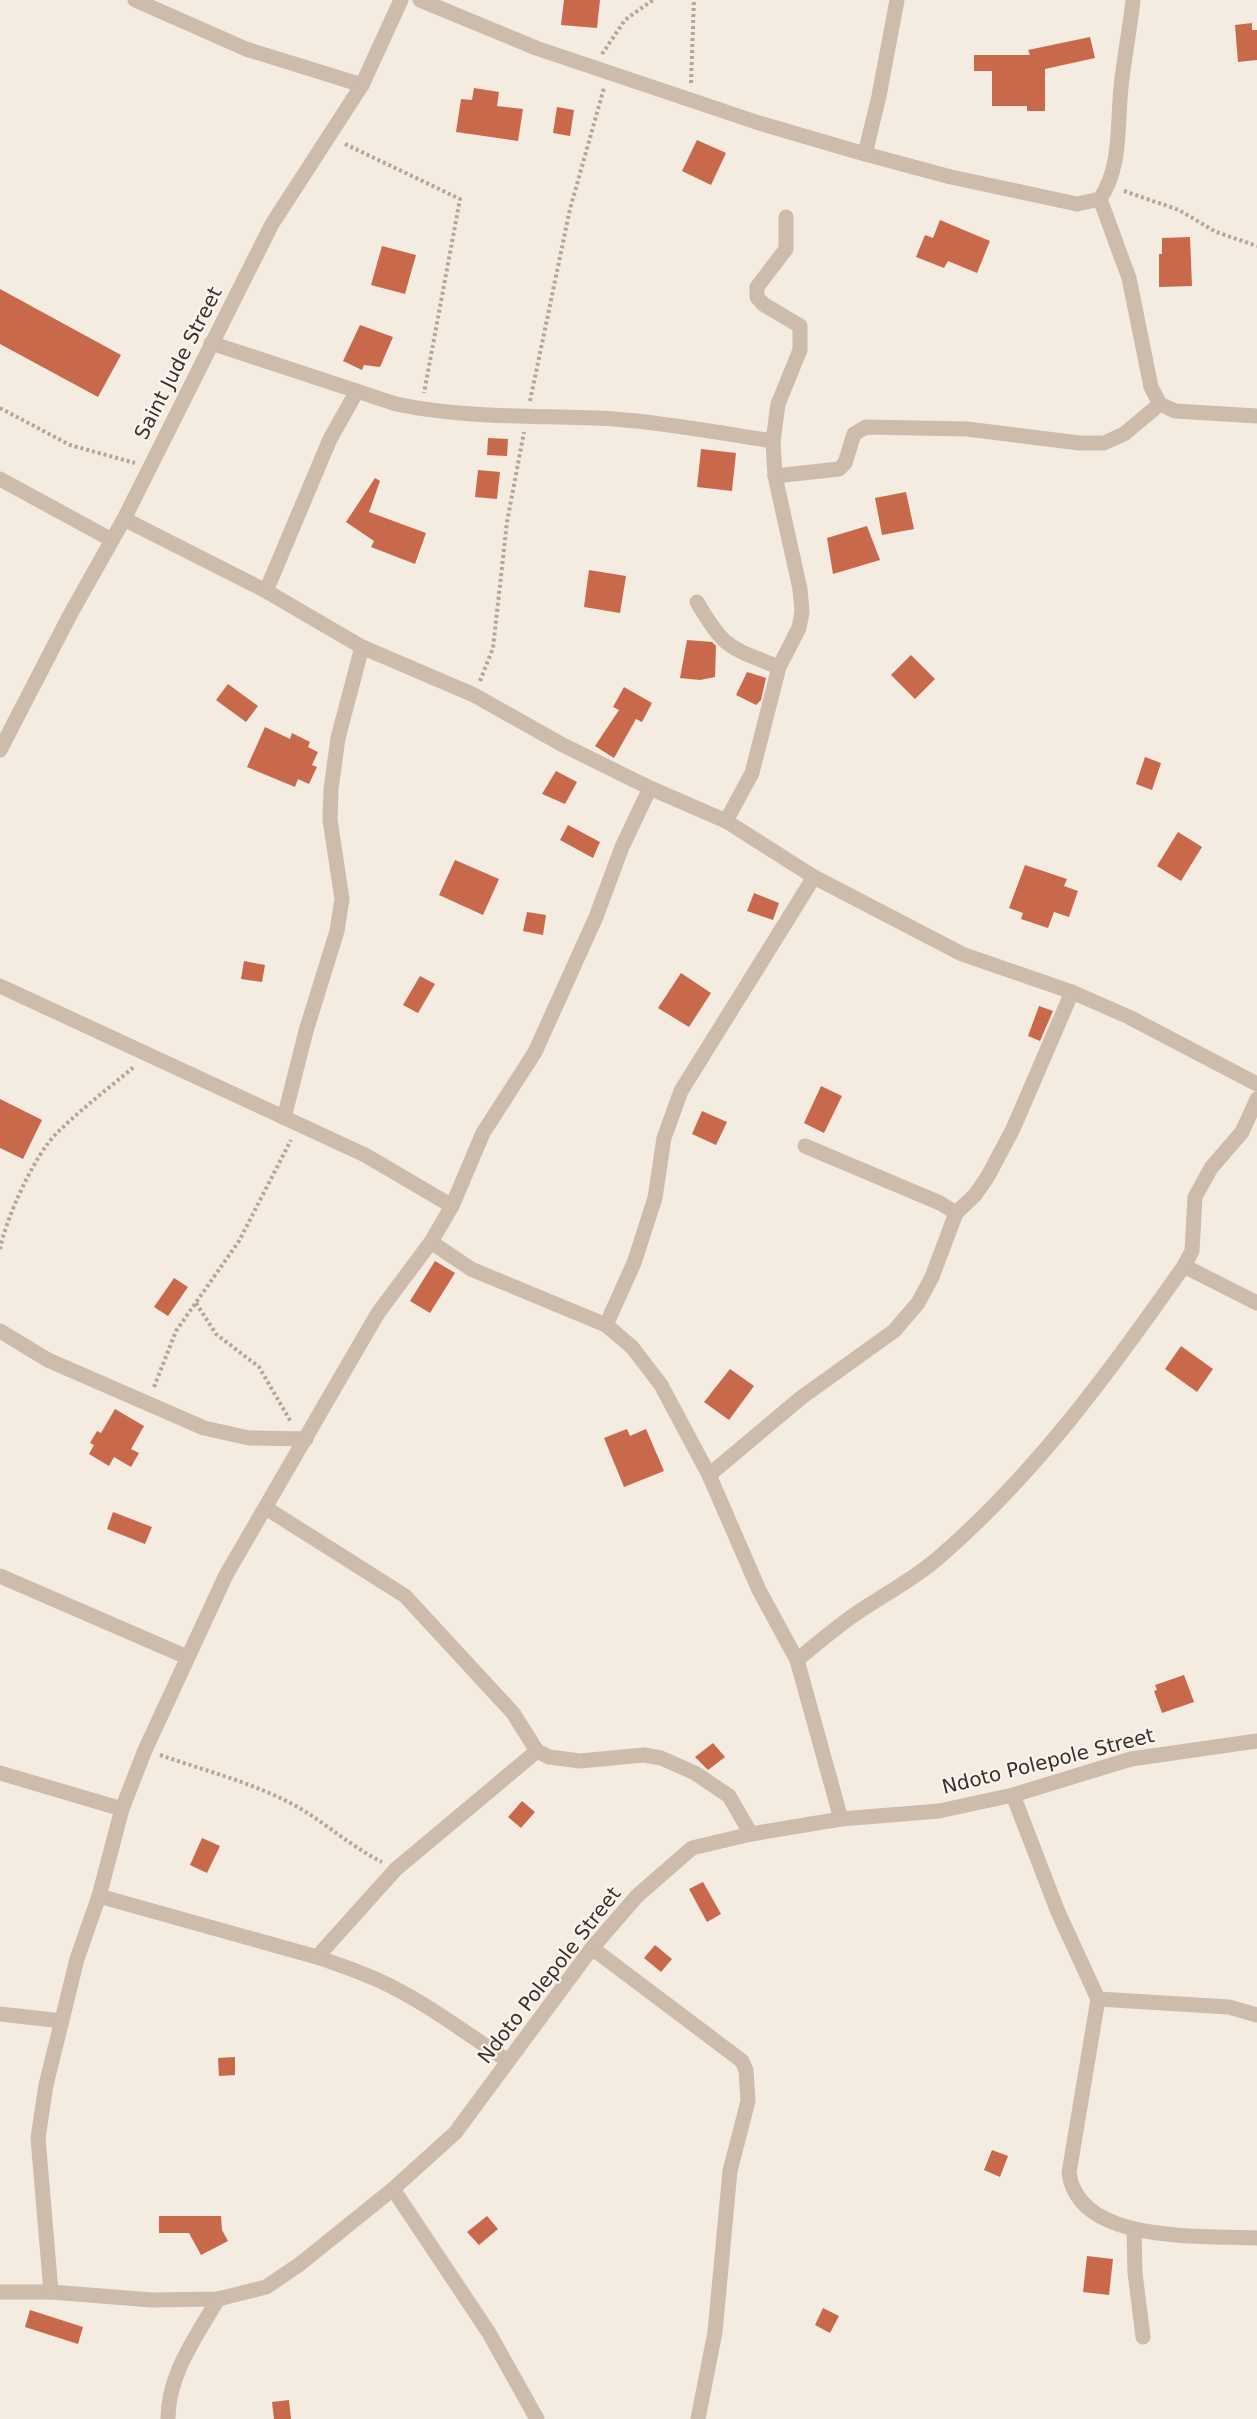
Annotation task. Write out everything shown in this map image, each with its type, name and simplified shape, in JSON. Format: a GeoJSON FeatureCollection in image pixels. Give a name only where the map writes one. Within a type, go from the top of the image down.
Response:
{"type":"FeatureCollection","features":[{"type":"Feature","properties":{"kind":"street"},"geometry":{"type":"LineString","coordinates":[[135,0],[246,49],[362,85]]}},
{"type":"Feature","properties":{"kind":"street","name":"Saint Jude Street"},"geometry":{"type":"LineString","coordinates":[[0,750],[71,613],[124,519],[272,224],[362,85],[401,0]]}},
{"type":"Feature","properties":{"kind":"street"},"geometry":{"type":"LineString","coordinates":[[420,0],[460,15],[489,31],[593,67],[865,154],[951,177],[1077,204],[1100,199],[1109,185],[1115,166],[1121,87],[1133,0]]}},
{"type":"Feature","properties":{"kind":"street"},"geometry":{"type":"LineString","coordinates":[[865,154],[879,96],[897,0]]}},
{"type":"Feature","properties":{"kind":"street"},"geometry":{"type":"LineString","coordinates":[[1100,199],[1129,278],[1151,387],[1160,404],[1175,411],[1257,416]]}},
{"type":"Feature","properties":{"kind":"street"},"geometry":{"type":"LineString","coordinates":[[726,821],[752,773],[779,667],[799,628],[802,612],[800,589],[775,476],[773,441],[778,404],[800,350],[802,336],[800,326],[763,304],[758,297],[757,287],[786,249],[786,218]]}},
{"type":"Feature","properties":{"kind":"street"},"geometry":{"type":"LineString","coordinates":[[211,343],[421,409],[667,424],[773,441]]}},
{"type":"Feature","properties":{"kind":"street"},"geometry":{"type":"LineString","coordinates":[[266,591],[330,439],[357,390]]}},
{"type":"Feature","properties":{"kind":"street"},"geometry":{"type":"LineString","coordinates":[[775,476],[839,469],[845,463],[854,434],[866,427],[968,429],[1079,443],[1104,443],[1124,434],[1160,404]]}},
{"type":"Feature","properties":{"kind":"street"},"geometry":{"type":"LineString","coordinates":[[0,479],[112,540]]}},
{"type":"Feature","properties":{"kind":"street"},"geometry":{"type":"LineString","coordinates":[[124,519],[266,591],[362,646],[474,695],[561,744],[650,788],[726,821],[814,877],[962,954],[1072,992],[1129,1017],[1257,1084]]}},
{"type":"Feature","properties":{"kind":"street"},"geometry":{"type":"LineString","coordinates":[[697,602],[716,635],[732,649],[779,667]]}},
{"type":"Feature","properties":{"kind":"street"},"geometry":{"type":"LineString","coordinates":[[284,1119],[342,899],[330,820],[331,789],[338,738],[362,646]]}},
{"type":"Feature","properties":{"kind":"street"},"geometry":{"type":"LineString","coordinates":[[51,2292],[38,2138],[46,2085],[77,1959],[99,1896],[122,1809],[145,1749],[226,1575],[266,1508],[303,1438],[378,1313],[431,1242],[452,1206],[483,1133],[535,1052],[596,917],[622,848],[650,788]]}},
{"type":"Feature","properties":{"kind":"street"},"geometry":{"type":"LineString","coordinates":[[606,1325],[634,1263],[652,1209],[664,1138],[681,1091],[814,877]]}},
{"type":"Feature","properties":{"kind":"street"},"geometry":{"type":"LineString","coordinates":[[0,986],[365,1155],[452,1206]]}},
{"type":"Feature","properties":{"kind":"street"},"geometry":{"type":"LineString","coordinates":[[709,1475],[802,1397],[894,1331],[918,1303],[932,1277],[956,1213],[975,1195],[988,1176],[1013,1129],[1072,992]]}},
{"type":"Feature","properties":{"kind":"street"},"geometry":{"type":"LineString","coordinates":[[796,1659],[852,1616],[908,1582],[979,1520],[1064,1428],[1112,1369],[1184,1266],[1192,1251],[1195,1197],[1211,1168],[1242,1132],[1257,1099]]}},
{"type":"Feature","properties":{"kind":"street"},"geometry":{"type":"LineString","coordinates":[[805,1146],[940,1203],[956,1213]]}},
{"type":"Feature","properties":{"kind":"street"},"geometry":{"type":"LineString","coordinates":[[431,1242],[471,1269],[606,1325],[632,1347],[661,1385],[709,1475],[759,1590],[796,1659],[841,1819]]}},
{"type":"Feature","properties":{"kind":"street"},"geometry":{"type":"LineString","coordinates":[[1184,1266],[1257,1304]]}},
{"type":"Feature","properties":{"kind":"street"},"geometry":{"type":"LineString","coordinates":[[0,1331],[48,1360],[204,1428],[249,1438],[303,1438]]}},
{"type":"Feature","properties":{"kind":"street"},"geometry":{"type":"LineString","coordinates":[[266,1508],[405,1596],[513,1713],[537,1751],[549,1757],[580,1761],[644,1755],[661,1758],[695,1773],[729,1796],[751,1834]]}},
{"type":"Feature","properties":{"kind":"street"},"geometry":{"type":"LineString","coordinates":[[0,1576],[187,1657]]}},
{"type":"Feature","properties":{"kind":"street","name":"Ndoto Polepole Street"},"geometry":{"type":"LineString","coordinates":[[0,2292],[51,2292],[152,2300],[218,2299],[266,2287],[300,2264],[393,2189],[455,2133],[592,1948],[637,1896],[692,1848],[751,1834],[841,1819],[939,1810],[1014,1795],[1131,1759],[1257,1741]]}},
{"type":"Feature","properties":{"kind":"street"},"geometry":{"type":"LineString","coordinates":[[317,1957],[396,1869],[537,1751]]}},
{"type":"Feature","properties":{"kind":"street"},"geometry":{"type":"LineString","coordinates":[[0,1773],[122,1809]]}},
{"type":"Feature","properties":{"kind":"street"},"geometry":{"type":"LineString","coordinates":[[1014,1795],[1059,1912],[1098,1999],[1069,2173],[1071,2188],[1081,2204],[1099,2217],[1134,2230],[1257,2238]]}},
{"type":"Feature","properties":{"kind":"street"},"geometry":{"type":"LineString","coordinates":[[99,1896],[317,1957],[379,1980],[435,2012],[508,2061]]}},
{"type":"Feature","properties":{"kind":"street"},"geometry":{"type":"LineString","coordinates":[[592,1948],[742,2061],[746,2070],[748,2101],[730,2171],[715,2332],[698,2419]]}},
{"type":"Feature","properties":{"kind":"street"},"geometry":{"type":"LineString","coordinates":[[1098,1999],[1229,2007],[1257,2015]]}},
{"type":"Feature","properties":{"kind":"street"},"geometry":{"type":"LineString","coordinates":[[0,2014],[62,2020]]}},
{"type":"Feature","properties":{"kind":"street"},"geometry":{"type":"LineString","coordinates":[[393,2189],[489,2333],[537,2419]]}},
{"type":"Feature","properties":{"kind":"street"},"geometry":{"type":"LineString","coordinates":[[1134,2230],[1135,2273],[1143,2337]]}},
{"type":"Feature","properties":{"kind":"street"},"geometry":{"type":"LineString","coordinates":[[168,2419],[168,2399],[172,2382],[218,2299]]}},
{"type":"Feature","properties":{"kind":"path"},"geometry":{"type":"LineString","coordinates":[[593,67],[625,20],[653,0]]}},
{"type":"Feature","properties":{"kind":"path"},"geometry":{"type":"LineString","coordinates":[[690,99],[694,0]]}},
{"type":"Feature","properties":{"kind":"path"},"geometry":{"type":"LineString","coordinates":[[474,695],[493,648],[507,522],[526,417],[570,209],[609,72]]}},
{"type":"Feature","properties":{"kind":"path"},"geometry":{"type":"LineString","coordinates":[[328,135],[460,199],[421,409]]}},
{"type":"Feature","properties":{"kind":"path"},"geometry":{"type":"LineString","coordinates":[[1109,185],[1179,210],[1216,232],[1254,243],[1257,246]]}},
{"type":"Feature","properties":{"kind":"path"},"geometry":{"type":"LineString","coordinates":[[0,408],[70,445],[150,467]]}},
{"type":"Feature","properties":{"kind":"path"},"geometry":{"type":"LineString","coordinates":[[0,1249],[4,1227],[39,1158],[55,1134],[147,1055]]}},
{"type":"Feature","properties":{"kind":"path"},"geometry":{"type":"LineString","coordinates":[[147,1404],[176,1331],[239,1241],[299,1125]]}},
{"type":"Feature","properties":{"kind":"path"},"geometry":{"type":"LineString","coordinates":[[196,1303],[216,1334],[259,1367],[303,1438]]}},
{"type":"Feature","properties":{"kind":"path"},"geometry":{"type":"LineString","coordinates":[[145,1749],[267,1792],[298,1807],[354,1848],[396,1869]]}},
{"type":"Feature","properties":{"kind":"building"},"geometry":{"type":"Polygon","coordinates":[[[564,0],[600,0],[597,28],[561,25],[564,0]]]}},
{"type":"Feature","properties":{"kind":"building"},"geometry":{"type":"Polygon","coordinates":[[[1252,23],[1252,30],[1257,30],[1257,60],[1238,62],[1235,25],[1252,23]]]}},
{"type":"Feature","properties":{"kind":"building"},"geometry":{"type":"Polygon","coordinates":[[[1090,37],[1095,58],[1045,69],[1045,111],[1027,111],[1027,106],[992,106],[992,71],[974,71],[974,55],[1030,55],[1028,50],[1090,37]]]}},
{"type":"Feature","properties":{"kind":"building"},"geometry":{"type":"Polygon","coordinates":[[[474,88],[499,92],[497,106],[523,109],[518,141],[456,132],[461,99],[472,100],[474,88]]]}},
{"type":"Feature","properties":{"kind":"building"},"geometry":{"type":"Polygon","coordinates":[[[557,107],[574,110],[570,136],[553,133],[557,107]]]}},
{"type":"Feature","properties":{"kind":"building"},"geometry":{"type":"Polygon","coordinates":[[[697,140],[726,153],[711,185],[682,171],[697,140]]]}},
{"type":"Feature","properties":{"kind":"building"},"geometry":{"type":"Polygon","coordinates":[[[940,220],[990,241],[977,273],[948,261],[944,268],[916,257],[925,235],[933,238],[940,220]]]}},
{"type":"Feature","properties":{"kind":"building"},"geometry":{"type":"Polygon","coordinates":[[[1190,237],[1192,286],[1159,287],[1159,254],[1162,254],[1162,238],[1190,237]]]}},
{"type":"Feature","properties":{"kind":"building"},"geometry":{"type":"Polygon","coordinates":[[[382,246],[416,255],[405,294],[371,285],[382,246]]]}},
{"type":"Feature","properties":{"kind":"building"},"geometry":{"type":"Polygon","coordinates":[[[0,289],[121,355],[98,397],[0,344],[0,289]]]}},
{"type":"Feature","properties":{"kind":"building"},"geometry":{"type":"Polygon","coordinates":[[[360,325],[393,337],[380,367],[364,365],[362,370],[343,361],[360,325]]]}},
{"type":"Feature","properties":{"kind":"building"},"geometry":{"type":"Polygon","coordinates":[[[488,438],[508,439],[507,456],[487,455],[488,438]]]}},
{"type":"Feature","properties":{"kind":"building"},"geometry":{"type":"Polygon","coordinates":[[[701,449],[736,453],[732,491],[697,487],[701,449]]]}},
{"type":"Feature","properties":{"kind":"building"},"geometry":{"type":"Polygon","coordinates":[[[478,470],[500,472],[497,499],[475,497],[478,470]]]}},
{"type":"Feature","properties":{"kind":"building"},"geometry":{"type":"Polygon","coordinates":[[[375,478],[380,481],[369,512],[426,533],[415,564],[371,547],[374,541],[346,522],[375,478]]]}},
{"type":"Feature","properties":{"kind":"building"},"geometry":{"type":"Polygon","coordinates":[[[906,492],[914,529],[882,535],[875,498],[906,492]]]}},
{"type":"Feature","properties":{"kind":"building"},"geometry":{"type":"Polygon","coordinates":[[[867,526],[880,560],[833,574],[827,538],[867,526]]]}},
{"type":"Feature","properties":{"kind":"building"},"geometry":{"type":"Polygon","coordinates":[[[589,570],[626,576],[620,613],[584,607],[589,570]]]}},
{"type":"Feature","properties":{"kind":"building"},"geometry":{"type":"Polygon","coordinates":[[[687,640],[712,642],[716,646],[715,677],[700,680],[680,678],[687,640]]]}},
{"type":"Feature","properties":{"kind":"building"},"geometry":{"type":"Polygon","coordinates":[[[911,655],[935,679],[915,699],[891,675],[911,655]]]}},
{"type":"Feature","properties":{"kind":"building"},"geometry":{"type":"Polygon","coordinates":[[[747,672],[766,678],[761,700],[756,705],[736,695],[747,672]]]}},
{"type":"Feature","properties":{"kind":"building"},"geometry":{"type":"Polygon","coordinates":[[[228,684],[258,706],[246,722],[216,700],[228,684]]]}},
{"type":"Feature","properties":{"kind":"building"},"geometry":{"type":"Polygon","coordinates":[[[624,687],[652,703],[642,722],[636,719],[614,758],[595,746],[619,710],[613,707],[624,687]]]}},
{"type":"Feature","properties":{"kind":"building"},"geometry":{"type":"Polygon","coordinates":[[[265,727],[290,739],[292,733],[310,742],[308,747],[318,752],[312,765],[317,767],[309,784],[298,779],[295,787],[247,767],[265,727]]]}},
{"type":"Feature","properties":{"kind":"building"},"geometry":{"type":"Polygon","coordinates":[[[1145,757],[1161,763],[1152,790],[1136,784],[1145,757]]]}},
{"type":"Feature","properties":{"kind":"building"},"geometry":{"type":"Polygon","coordinates":[[[556,771],[577,782],[565,804],[542,794],[556,771]]]}},
{"type":"Feature","properties":{"kind":"building"},"geometry":{"type":"Polygon","coordinates":[[[568,825],[600,842],[593,858],[560,840],[568,825]]]}},
{"type":"Feature","properties":{"kind":"building"},"geometry":{"type":"Polygon","coordinates":[[[1178,832],[1202,847],[1181,881],[1157,866],[1178,832]]]}},
{"type":"Feature","properties":{"kind":"building"},"geometry":{"type":"Polygon","coordinates":[[[455,860],[499,879],[483,915],[439,895],[455,860]]]}},
{"type":"Feature","properties":{"kind":"building"},"geometry":{"type":"Polygon","coordinates":[[[1025,865],[1067,879],[1064,886],[1078,891],[1069,917],[1054,912],[1048,928],[1021,919],[1023,913],[1009,908],[1025,865]]]}},
{"type":"Feature","properties":{"kind":"building"},"geometry":{"type":"Polygon","coordinates":[[[754,893],[779,903],[773,920],[747,911],[754,893]]]}},
{"type":"Feature","properties":{"kind":"building"},"geometry":{"type":"Polygon","coordinates":[[[527,912],[546,915],[543,935],[523,931],[527,912]]]}},
{"type":"Feature","properties":{"kind":"building"},"geometry":{"type":"Polygon","coordinates":[[[244,961],[265,965],[262,982],[241,979],[244,961]]]}},
{"type":"Feature","properties":{"kind":"building"},"geometry":{"type":"Polygon","coordinates":[[[681,973],[711,993],[689,1027],[658,1008],[681,973]]]}},
{"type":"Feature","properties":{"kind":"building"},"geometry":{"type":"Polygon","coordinates":[[[420,976],[435,984],[418,1013],[403,1005],[420,976]]]}},
{"type":"Feature","properties":{"kind":"building"},"geometry":{"type":"Polygon","coordinates":[[[1039,1006],[1053,1011],[1040,1041],[1028,1036],[1039,1006]]]}},
{"type":"Feature","properties":{"kind":"building"},"geometry":{"type":"Polygon","coordinates":[[[821,1086],[842,1096],[824,1133],[804,1123],[821,1086]]]}},
{"type":"Feature","properties":{"kind":"building"},"geometry":{"type":"Polygon","coordinates":[[[0,1099],[42,1120],[23,1159],[0,1148],[0,1099]]]}},
{"type":"Feature","properties":{"kind":"building"},"geometry":{"type":"Polygon","coordinates":[[[702,1111],[727,1122],[716,1145],[692,1134],[702,1111]]]}},
{"type":"Feature","properties":{"kind":"building"},"geometry":{"type":"Polygon","coordinates":[[[435,1261],[455,1273],[430,1313],[410,1301],[435,1261]]]}},
{"type":"Feature","properties":{"kind":"building"},"geometry":{"type":"Polygon","coordinates":[[[174,1278],[188,1287],[168,1316],[154,1307],[174,1278]]]}},
{"type":"Feature","properties":{"kind":"building"},"geometry":{"type":"Polygon","coordinates":[[[1181,1346],[1213,1369],[1197,1392],[1165,1369],[1181,1346]]]}},
{"type":"Feature","properties":{"kind":"building"},"geometry":{"type":"Polygon","coordinates":[[[730,1369],[754,1386],[729,1420],[704,1402],[730,1369]]]}},
{"type":"Feature","properties":{"kind":"building"},"geometry":{"type":"Polygon","coordinates":[[[115,1409],[144,1426],[131,1449],[139,1453],[131,1467],[114,1457],[109,1466],[89,1454],[94,1445],[90,1443],[97,1431],[101,1433],[115,1409]]]}},
{"type":"Feature","properties":{"kind":"building"},"geometry":{"type":"Polygon","coordinates":[[[627,1429],[630,1436],[646,1429],[664,1471],[624,1487],[604,1438],[627,1429]]]}},
{"type":"Feature","properties":{"kind":"building"},"geometry":{"type":"Polygon","coordinates":[[[113,1512],[152,1527],[145,1544],[107,1529],[113,1512]]]}},
{"type":"Feature","properties":{"kind":"building"},"geometry":{"type":"Polygon","coordinates":[[[1184,1675],[1194,1702],[1162,1713],[1154,1691],[1157,1690],[1155,1685],[1184,1675]]]}},
{"type":"Feature","properties":{"kind":"building"},"geometry":{"type":"Polygon","coordinates":[[[713,1743],[725,1757],[708,1770],[695,1757],[713,1743]]]}},
{"type":"Feature","properties":{"kind":"building"},"geometry":{"type":"Polygon","coordinates":[[[522,1801],[535,1812],[521,1828],[508,1817],[522,1801]]]}},
{"type":"Feature","properties":{"kind":"building"},"geometry":{"type":"Polygon","coordinates":[[[202,1838],[220,1846],[207,1873],[190,1865],[202,1838]]]}},
{"type":"Feature","properties":{"kind":"building"},"geometry":{"type":"Polygon","coordinates":[[[703,1882],[721,1914],[707,1922],[689,1889],[703,1882]]]}},
{"type":"Feature","properties":{"kind":"building"},"geometry":{"type":"Polygon","coordinates":[[[655,1945],[672,1959],[661,1972],[644,1958],[655,1945]]]}},
{"type":"Feature","properties":{"kind":"building"},"geometry":{"type":"Polygon","coordinates":[[[235,2057],[235,2075],[219,2076],[218,2058],[235,2057]]]}},
{"type":"Feature","properties":{"kind":"building"},"geometry":{"type":"Polygon","coordinates":[[[992,2150],[1008,2156],[1000,2177],[984,2170],[992,2150]]]}},
{"type":"Feature","properties":{"kind":"building"},"geometry":{"type":"Polygon","coordinates":[[[159,2216],[221,2216],[222,2230],[228,2241],[201,2255],[189,2233],[159,2233],[159,2216]]]}},
{"type":"Feature","properties":{"kind":"building"},"geometry":{"type":"Polygon","coordinates":[[[487,2216],[498,2229],[479,2245],[467,2232],[487,2216]]]}},
{"type":"Feature","properties":{"kind":"building"},"geometry":{"type":"Polygon","coordinates":[[[1087,2256],[1113,2259],[1109,2295],[1083,2292],[1087,2256]]]}},
{"type":"Feature","properties":{"kind":"building"},"geometry":{"type":"Polygon","coordinates":[[[823,2308],[839,2316],[830,2333],[815,2325],[823,2308]]]}},
{"type":"Feature","properties":{"kind":"building"},"geometry":{"type":"Polygon","coordinates":[[[30,2310],[83,2327],[78,2344],[25,2327],[30,2310]]]}},
{"type":"Feature","properties":{"kind":"building"},"geometry":{"type":"Polygon","coordinates":[[[289,2400],[291,2419],[274,2419],[272,2402],[289,2400]]]}}]}
